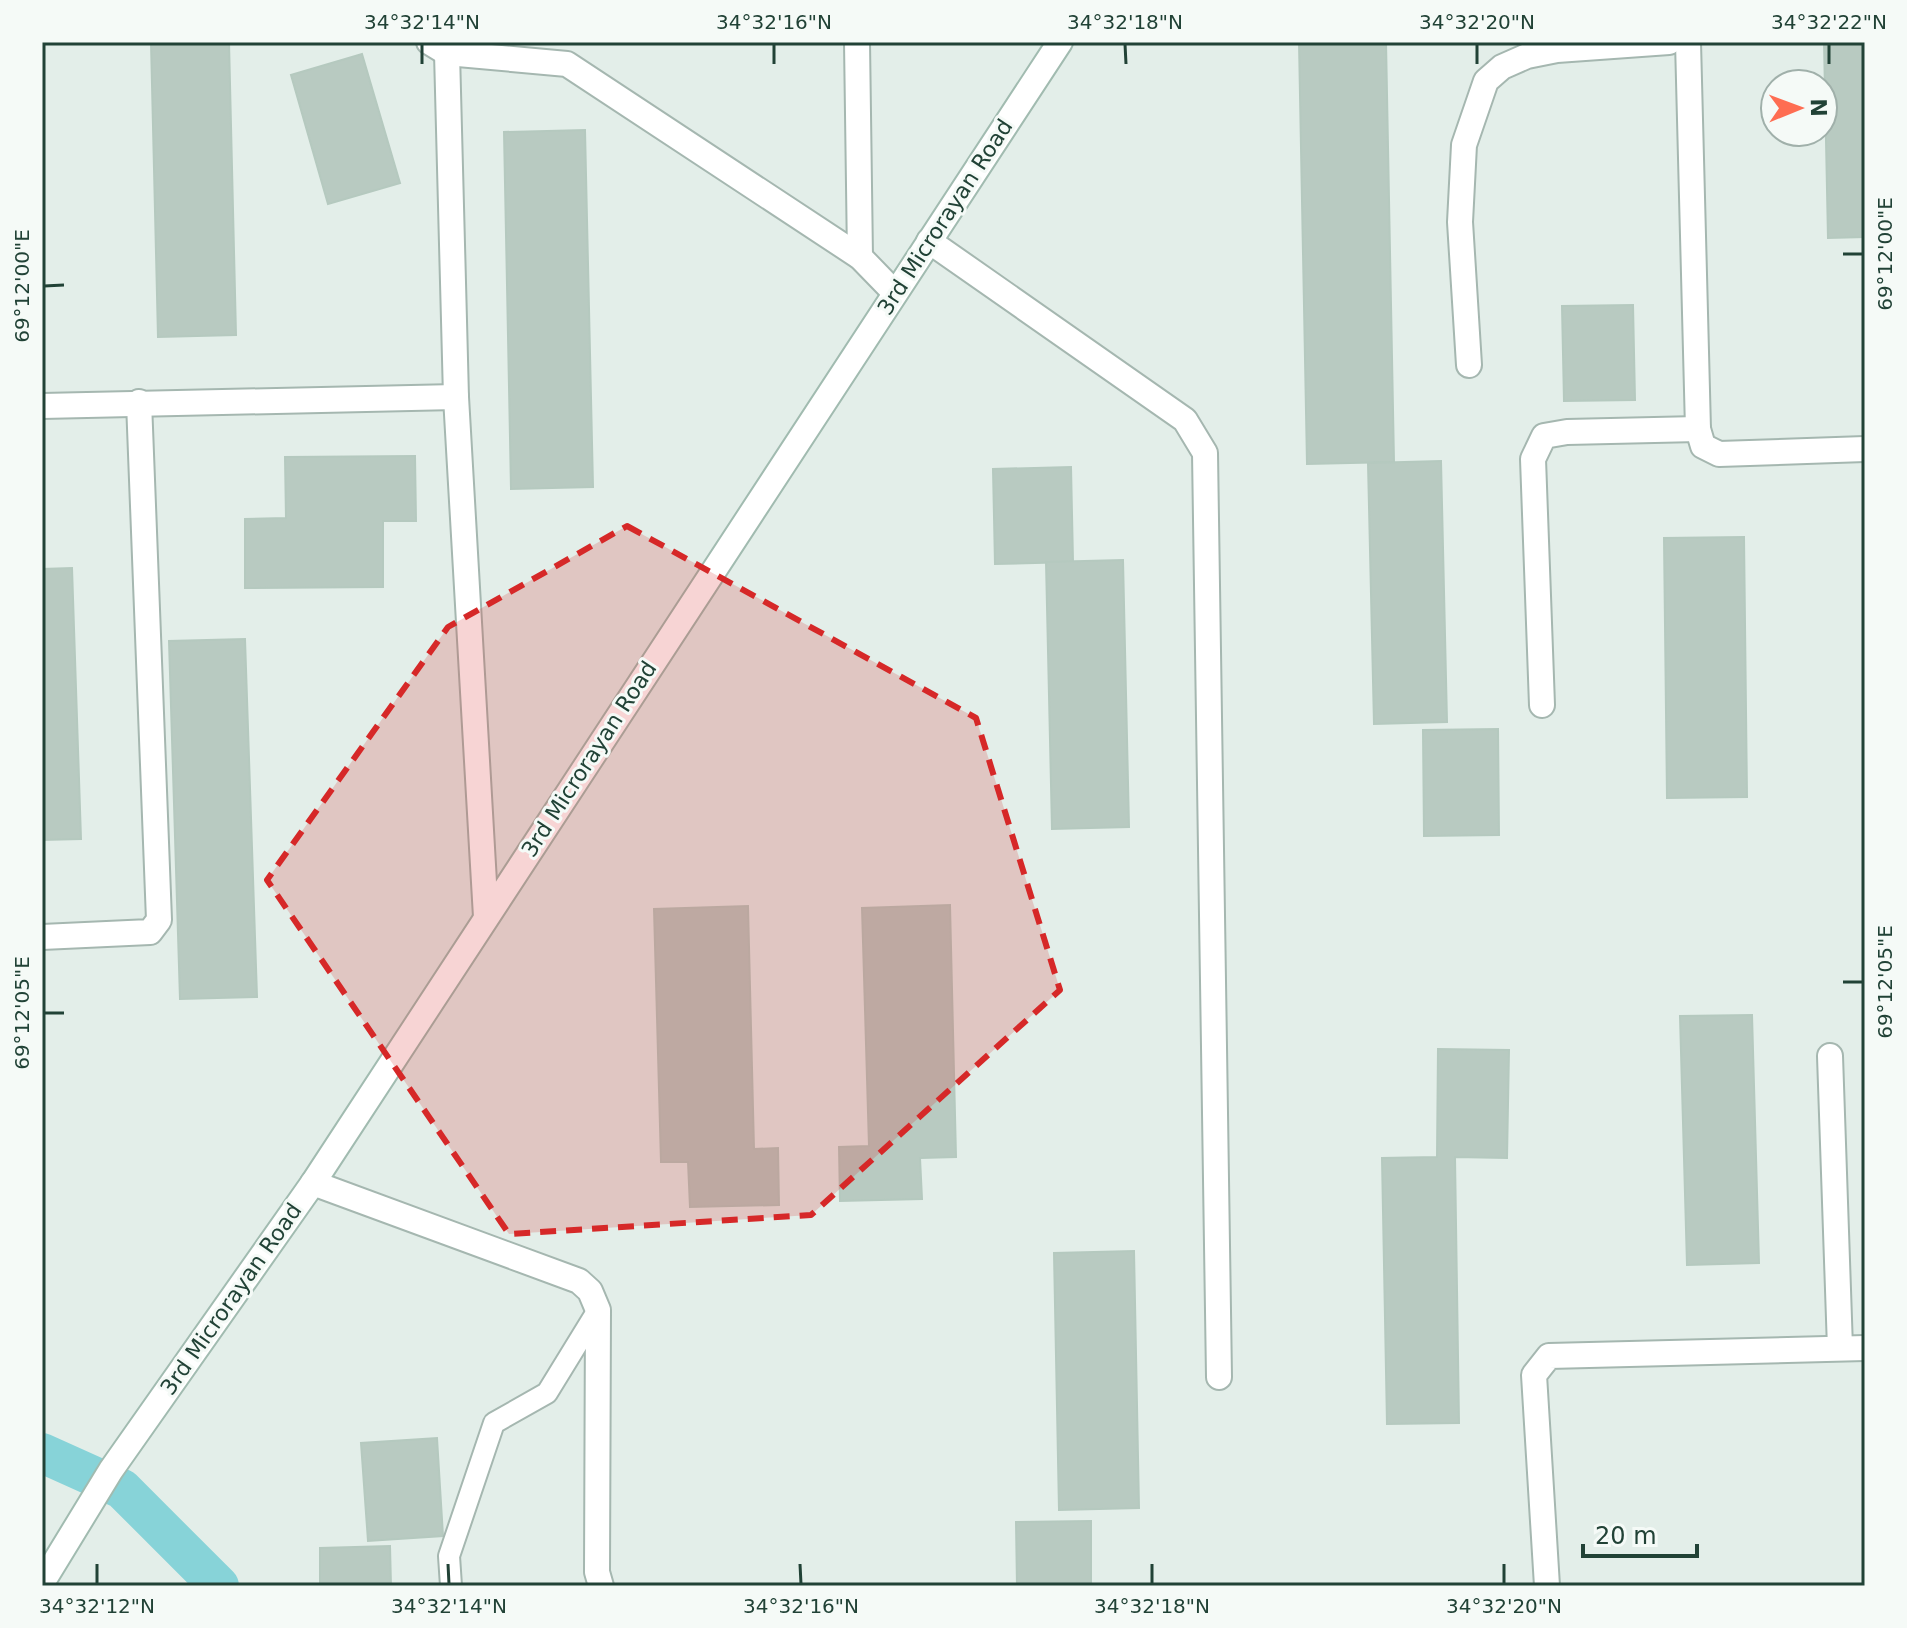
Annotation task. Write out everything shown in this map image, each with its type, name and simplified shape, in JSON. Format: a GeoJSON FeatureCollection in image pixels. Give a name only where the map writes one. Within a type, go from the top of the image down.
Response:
{"type":"FeatureCollection","features":[{"type":"Feature","properties":{"kind":"street"},"geometry":{"type":"LineString","coordinates":[[857,42],[860,257]]}},
{"type":"Feature","properties":{"kind":"street","name":"3rd Microrayan Road"},"geometry":{"type":"LineString","coordinates":[[42,1583],[111,1470],[313,1183],[1060,42]]}},
{"type":"Feature","properties":{"kind":"street"},"geometry":{"type":"LineString","coordinates":[[1469,365],[1460,222],[1464,145],[1486,81],[1502,67],[1527,56],[1557,50],[1669,42]]}},
{"type":"Feature","properties":{"kind":"street"},"geometry":{"type":"LineString","coordinates":[[1688,42],[1698,429],[1703,446],[1719,454],[1865,449]]}},
{"type":"Feature","properties":{"kind":"street"},"geometry":{"type":"LineString","coordinates":[[486,917],[438,48],[567,53],[860,257],[895,293]]}},
{"type":"Feature","properties":{"kind":"street"},"geometry":{"type":"LineString","coordinates":[[929,241],[1185,420],[1205,453],[1219,1377]]}},
{"type":"Feature","properties":{"kind":"street"},"geometry":{"type":"LineString","coordinates":[[42,406],[456,397]]}},
{"type":"Feature","properties":{"kind":"street"},"geometry":{"type":"LineString","coordinates":[[42,937],[150,932],[159,920],[139,402]]}},
{"type":"Feature","properties":{"kind":"street"},"geometry":{"type":"LineString","coordinates":[[1542,705],[1533,459],[1544,436],[1567,432],[1698,429]]}},
{"type":"Feature","properties":{"kind":"street"},"geometry":{"type":"LineString","coordinates":[[1830,1056],[1840,1348]]}},
{"type":"Feature","properties":{"kind":"street"},"geometry":{"type":"LineString","coordinates":[[313,1183],[579,1281],[590,1291],[598,1310],[597,1572],[601,1586]]}},
{"type":"Feature","properties":{"kind":"street"},"geometry":{"type":"LineString","coordinates":[[1547,1586],[1534,1375],[1549,1356],[1865,1348]]}},
{"type":"Feature","properties":{"kind":"lane"},"geometry":{"type":"LineString","coordinates":[[451,1586],[449,1556],[494,1423],[547,1393],[598,1310]]}},
{"type":"Feature","properties":{"kind":"highlighted area"},"geometry":{"type":"Polygon","coordinates":[[[627,526],[976,718],[1060,990],[811,1215],[509,1234],[267,880],[448,627],[627,526]]]}},
{"type":"Feature","properties":{"kind":"building"},"geometry":{"type":"Polygon","coordinates":[[[151,42],[229,42],[236,335],[158,337],[151,42]]]}},
{"type":"Feature","properties":{"kind":"building"},"geometry":{"type":"Polygon","coordinates":[[[1299,42],[1386,42],[1394,462],[1307,464],[1299,42]]]}},
{"type":"Feature","properties":{"kind":"building"},"geometry":{"type":"Polygon","coordinates":[[[1824,42],[1865,42],[1865,237],[1828,238],[1826,148],[1839,148],[1839,68],[1825,68],[1824,42]]]}},
{"type":"Feature","properties":{"kind":"building"},"geometry":{"type":"Polygon","coordinates":[[[362,54],[400,183],[328,204],[291,75],[362,54]]]}},
{"type":"Feature","properties":{"kind":"building"},"geometry":{"type":"Polygon","coordinates":[[[585,130],[593,487],[511,489],[504,132],[585,130]]]}},
{"type":"Feature","properties":{"kind":"building"},"geometry":{"type":"Polygon","coordinates":[[[1633,305],[1635,400],[1564,401],[1562,306],[1633,305]]]}},
{"type":"Feature","properties":{"kind":"building"},"geometry":{"type":"Polygon","coordinates":[[[415,456],[416,521],[383,521],[383,587],[245,588],[245,519],[286,518],[285,457],[415,456]]]}},
{"type":"Feature","properties":{"kind":"building"},"geometry":{"type":"Polygon","coordinates":[[[1441,461],[1447,722],[1374,724],[1368,463],[1441,461]]]}},
{"type":"Feature","properties":{"kind":"building"},"geometry":{"type":"Polygon","coordinates":[[[1071,467],[1073,562],[995,564],[993,469],[1071,467]]]}},
{"type":"Feature","properties":{"kind":"building"},"geometry":{"type":"Polygon","coordinates":[[[1744,537],[1747,797],[1667,798],[1664,538],[1744,537]]]}},
{"type":"Feature","properties":{"kind":"building"},"geometry":{"type":"Polygon","coordinates":[[[1123,560],[1129,827],[1052,829],[1046,562],[1123,560]]]}},
{"type":"Feature","properties":{"kind":"building"},"geometry":{"type":"Polygon","coordinates":[[[72,568],[81,839],[42,840],[42,569],[72,568]]]}},
{"type":"Feature","properties":{"kind":"building"},"geometry":{"type":"Polygon","coordinates":[[[245,639],[257,997],[180,999],[169,641],[245,639]]]}},
{"type":"Feature","properties":{"kind":"building"},"geometry":{"type":"Polygon","coordinates":[[[1498,729],[1499,835],[1424,836],[1423,730],[1498,729]]]}},
{"type":"Feature","properties":{"kind":"building"},"geometry":{"type":"Polygon","coordinates":[[[950,905],[956,1157],[920,1158],[922,1199],[840,1201],[839,1147],[869,1146],[862,908],[950,905]]]}},
{"type":"Feature","properties":{"kind":"building"},"geometry":{"type":"Polygon","coordinates":[[[748,906],[754,1149],[778,1148],[779,1205],[690,1207],[688,1162],[661,1162],[654,909],[748,906]]]}},
{"type":"Feature","properties":{"kind":"building"},"geometry":{"type":"Polygon","coordinates":[[[1752,1015],[1759,1263],[1687,1265],[1680,1016],[1752,1015]]]}},
{"type":"Feature","properties":{"kind":"building"},"geometry":{"type":"Polygon","coordinates":[[[1438,1049],[1509,1050],[1507,1158],[1455,1157],[1459,1423],[1387,1424],[1382,1158],[1437,1157],[1438,1049]]]}},
{"type":"Feature","properties":{"kind":"building"},"geometry":{"type":"Polygon","coordinates":[[[1134,1251],[1139,1508],[1059,1510],[1054,1253],[1134,1251]]]}},
{"type":"Feature","properties":{"kind":"building"},"geometry":{"type":"Polygon","coordinates":[[[437,1438],[443,1536],[368,1541],[361,1443],[437,1438]]]}},
{"type":"Feature","properties":{"kind":"building"},"geometry":{"type":"Polygon","coordinates":[[[1091,1521],[1091,1586],[1017,1586],[1016,1522],[1091,1521]]]}},
{"type":"Feature","properties":{"kind":"building"},"geometry":{"type":"Polygon","coordinates":[[[390,1546],[391,1586],[320,1586],[320,1548],[390,1546]]]}},
{"type":"Feature","properties":{"kind":"waterway"},"geometry":{"type":"LineString","coordinates":[[42,1453],[122,1489],[219,1586]]}}]}
